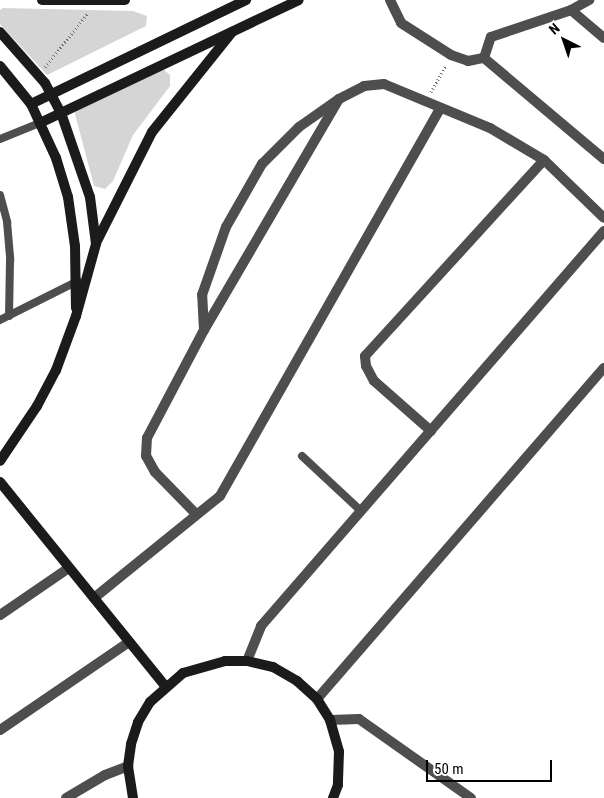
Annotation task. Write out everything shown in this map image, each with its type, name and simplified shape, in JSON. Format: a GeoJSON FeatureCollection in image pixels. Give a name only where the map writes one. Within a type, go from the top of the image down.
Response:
{"type":"FeatureCollection","features":[{"type":"Feature","properties":{"kind":"street"},"geometry":{"type":"LineString","coordinates":[[42,0],[125,0]]}},
{"type":"Feature","properties":{"kind":"street"},"geometry":{"type":"LineString","coordinates":[[31,104],[246,0]]}},
{"type":"Feature","properties":{"kind":"street"},"geometry":{"type":"LineString","coordinates":[[42,122],[235,28],[299,0]]}},
{"type":"Feature","properties":{"kind":"street"},"geometry":{"type":"LineString","coordinates":[[390,0],[401,23],[452,55],[468,61],[484,58]]}},
{"type":"Feature","properties":{"kind":"street"},"geometry":{"type":"LineString","coordinates":[[484,58],[491,37],[571,10],[589,0]]}},
{"type":"Feature","properties":{"kind":"street"},"geometry":{"type":"LineString","coordinates":[[571,10],[604,38]]}},
{"type":"Feature","properties":{"kind":"street"},"geometry":{"type":"LineString","coordinates":[[0,460],[37,406],[76,316],[96,244],[152,132],[235,28]]}},
{"type":"Feature","properties":{"kind":"street"},"geometry":{"type":"LineString","coordinates":[[0,32],[52,94],[61,113],[90,197],[96,244]]}},
{"type":"Feature","properties":{"kind":"street"},"geometry":{"type":"LineString","coordinates":[[484,58],[604,159]]}},
{"type":"Feature","properties":{"kind":"street"},"geometry":{"type":"LineString","coordinates":[[0,66],[31,104],[42,122],[68,197],[75,246],[76,316]]}},
{"type":"Feature","properties":{"kind":"street"},"geometry":{"type":"LineString","coordinates":[[204,330],[202,295],[226,227],[262,164],[298,127],[338,100],[364,86],[384,84],[490,128],[544,160],[604,218]]}},
{"type":"Feature","properties":{"kind":"street"},"geometry":{"type":"LineString","coordinates":[[196,514],[155,472],[146,456],[147,438],[204,330],[338,100]]}},
{"type":"Feature","properties":{"kind":"street"},"geometry":{"type":"LineString","coordinates":[[94,598],[220,496],[440,108]]}},
{"type":"Feature","properties":{"kind":"street"},"geometry":{"type":"LineString","coordinates":[[431,431],[374,381],[366,366],[365,356],[544,160]]}},
{"type":"Feature","properties":{"kind":"street"},"geometry":{"type":"LineString","coordinates":[[247,661],[261,626],[604,231]]}},
{"type":"Feature","properties":{"kind":"street"},"geometry":{"type":"LineString","coordinates":[[317,699],[604,368]]}},
{"type":"Feature","properties":{"kind":"street"},"geometry":{"type":"LineString","coordinates":[[0,482],[165,686]]}},
{"type":"Feature","properties":{"kind":"street"},"geometry":{"type":"LineString","coordinates":[[0,615],[70,568]]}},
{"type":"Feature","properties":{"kind":"street"},"geometry":{"type":"LineString","coordinates":[[0,730],[129,642]]}},
{"type":"Feature","properties":{"kind":"street"},"geometry":{"type":"LineString","coordinates":[[133,798],[128,766],[138,722],[165,686],[204,665],[247,661],[273,668],[297,681],[317,699],[330,720],[339,752],[338,785],[333,798]]}},
{"type":"Feature","properties":{"kind":"street"},"geometry":{"type":"LineString","coordinates":[[330,720],[359,719],[471,798]]}},
{"type":"Feature","properties":{"kind":"street"},"geometry":{"type":"LineString","coordinates":[[66,798],[105,775],[128,766]]}},
{"type":"Feature","properties":{"kind":"lane"},"geometry":{"type":"LineString","coordinates":[[0,140],[42,122]]}},
{"type":"Feature","properties":{"kind":"lane"},"geometry":{"type":"LineString","coordinates":[[0,195],[8,232],[9,316]]}},
{"type":"Feature","properties":{"kind":"lane"},"geometry":{"type":"LineString","coordinates":[[0,320],[75,281],[87,279]]}},
{"type":"Feature","properties":{"kind":"lane"},"geometry":{"type":"LineString","coordinates":[[302,456],[361,511]]}},
{"type":"Feature","properties":{"kind":"path"},"geometry":{"type":"LineString","coordinates":[[42,70],[88,12]]}},
{"type":"Feature","properties":{"kind":"path"},"geometry":{"type":"LineString","coordinates":[[426,102],[452,55]]}},
{"type":"Feature","properties":{"kind":"shaded area"},"geometry":{"type":"Polygon","coordinates":[[[3,8],[133,11],[147,16],[146,26],[47,75],[0,24],[0,10],[3,8]]]}},
{"type":"Feature","properties":{"kind":"shaded area"},"geometry":{"type":"Polygon","coordinates":[[[162,68],[170,75],[170,86],[133,135],[113,181],[105,189],[94,186],[74,110],[162,68]]]}}]}
